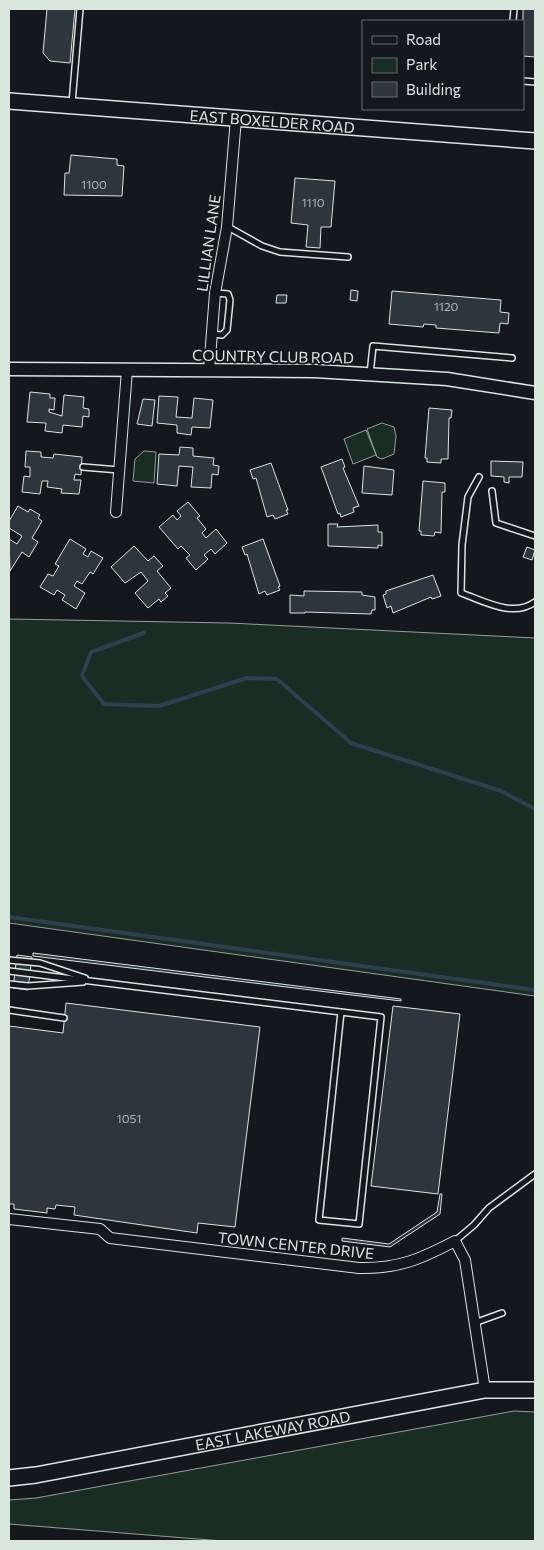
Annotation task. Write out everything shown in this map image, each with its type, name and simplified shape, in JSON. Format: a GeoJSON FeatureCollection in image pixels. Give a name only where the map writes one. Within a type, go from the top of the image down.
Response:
{"type":"FeatureCollection","features":[{"type":"Feature","properties":{"kind":"main road","name":"EAST BOXELDER ROAD"},"geometry":{"type":"LineString","coordinates":[[9,101],[535,142]]}},
{"type":"Feature","properties":{"kind":"main road","name":"EAST LAKEWAY ROAD"},"geometry":{"type":"LineString","coordinates":[[9,1478],[56,1471],[486,1390],[535,1390]]}},
{"type":"Feature","properties":{"kind":"street","name":"LILLIAN LANE"},"geometry":{"type":"LineString","coordinates":[[209,371],[216,293],[227,226],[236,118]]}},
{"type":"Feature","properties":{"kind":"street","name":"COUNTRY CLUB ROAD"},"geometry":{"type":"LineString","coordinates":[[9,369],[315,371],[447,379],[535,393]]}},
{"type":"Feature","properties":{"kind":"street"},"geometry":{"type":"LineString","coordinates":[[116,512],[127,370]]}},
{"type":"Feature","properties":{"kind":"street","name":"TOWN CENTER DRIVE"},"geometry":{"type":"LineString","coordinates":[[9,1219],[100,1229],[110,1238],[359,1268],[381,1269],[403,1265],[455,1240]]}},
{"type":"Feature","properties":{"kind":"street"},"geometry":{"type":"LineString","coordinates":[[455,1240],[465,1260],[486,1390]]}},
{"type":"Feature","properties":{"kind":"lane"},"geometry":{"type":"LineString","coordinates":[[72,105],[80,9]]}},
{"type":"Feature","properties":{"kind":"lane"},"geometry":{"type":"LineString","coordinates":[[227,226],[262,246],[280,252],[348,257]]}},
{"type":"Feature","properties":{"kind":"lane"},"geometry":{"type":"LineString","coordinates":[[212,334],[222,334],[227,330],[230,300],[228,294],[216,293]]}},
{"type":"Feature","properties":{"kind":"lane"},"geometry":{"type":"LineString","coordinates":[[370,374],[373,346],[512,358]]}},
{"type":"Feature","properties":{"kind":"lane"},"geometry":{"type":"LineString","coordinates":[[83,467],[120,470]]}},
{"type":"Feature","properties":{"kind":"lane"},"geometry":{"type":"LineString","coordinates":[[479,477],[468,497],[462,545],[461,593],[505,608],[527,608],[535,602]]}},
{"type":"Feature","properties":{"kind":"lane"},"geometry":{"type":"LineString","coordinates":[[492,491],[496,523],[535,536]]}},
{"type":"Feature","properties":{"kind":"lane"},"geometry":{"type":"LineString","coordinates":[[9,960],[40,963],[95,981]]}},
{"type":"Feature","properties":{"kind":"lane"},"geometry":{"type":"LineString","coordinates":[[9,971],[95,981],[381,1017],[359,1224],[318,1220],[341,1012]]}},
{"type":"Feature","properties":{"kind":"lane"},"geometry":{"type":"LineString","coordinates":[[9,984],[28,986],[95,981]]}},
{"type":"Feature","properties":{"kind":"lane"},"geometry":{"type":"LineString","coordinates":[[9,1010],[64,1018]]}},
{"type":"Feature","properties":{"kind":"lane"},"geometry":{"type":"LineString","coordinates":[[455,1240],[474,1226],[489,1208],[535,1174]]}},
{"type":"Feature","properties":{"kind":"lane"},"geometry":{"type":"LineString","coordinates":[[476,1322],[502,1313]]}},
{"type":"Feature","properties":{"kind":"green space"},"geometry":{"type":"Polygon","coordinates":[[[382,423],[394,427],[396,436],[394,454],[382,459],[377,457],[367,429],[382,423]]]}},
{"type":"Feature","properties":{"kind":"green space"},"geometry":{"type":"Polygon","coordinates":[[[366,430],[376,455],[353,464],[344,439],[366,430]]]}},
{"type":"Feature","properties":{"kind":"green space"},"geometry":{"type":"Polygon","coordinates":[[[144,451],[156,452],[154,483],[133,481],[135,459],[144,451]]]}},
{"type":"Feature","properties":{"kind":"green space"},"geometry":{"type":"Polygon","coordinates":[[[9,619],[229,623],[535,638],[535,996],[9,923],[9,619]]]}},
{"type":"Feature","properties":{"kind":"green space"},"geometry":{"type":"Polygon","coordinates":[[[514,1411],[535,1412],[535,1541],[223,1541],[9,1524],[9,1500],[36,1498],[514,1411]]]}},
{"type":"Feature","properties":{"kind":"building"},"geometry":{"type":"Polygon","coordinates":[[[47,9],[75,9],[70,63],[50,61],[43,53],[47,9]]]}},
{"type":"Feature","properties":{"kind":"building"},"geometry":{"type":"Polygon","coordinates":[[[523,9],[535,9],[535,57],[524,56],[523,9]]]}},
{"type":"Feature","properties":{"kind":"building"},"geometry":{"type":"Polygon","coordinates":[[[71,155],[117,159],[117,165],[124,166],[122,196],[64,195],[65,173],[69,173],[71,155]]]}},
{"type":"Feature","properties":{"kind":"building"},"geometry":{"type":"Polygon","coordinates":[[[295,178],[335,181],[331,227],[321,227],[320,248],[306,247],[308,225],[291,223],[295,178]]]}},
{"type":"Feature","properties":{"kind":"building"},"geometry":{"type":"Polygon","coordinates":[[[351,290],[358,291],[357,301],[350,300],[351,290]]]}},
{"type":"Feature","properties":{"kind":"building"},"geometry":{"type":"Polygon","coordinates":[[[392,291],[501,300],[500,312],[509,313],[508,324],[500,323],[499,333],[436,328],[436,325],[424,324],[423,327],[389,324],[392,291]]]}},
{"type":"Feature","properties":{"kind":"building"},"geometry":{"type":"Polygon","coordinates":[[[277,295],[287,295],[286,303],[276,303],[277,295]]]}},
{"type":"Feature","properties":{"kind":"building"},"geometry":{"type":"Polygon","coordinates":[[[30,392],[50,394],[50,398],[55,398],[54,410],[49,409],[49,412],[62,416],[64,395],[84,397],[83,408],[89,409],[89,417],[83,416],[82,427],[63,425],[62,433],[45,431],[46,423],[27,422],[30,392]]]}},
{"type":"Feature","properties":{"kind":"building"},"geometry":{"type":"Polygon","coordinates":[[[159,396],[178,397],[176,417],[192,418],[194,398],[213,400],[210,428],[192,427],[191,435],[177,433],[177,425],[157,423],[159,396]]]}},
{"type":"Feature","properties":{"kind":"building"},"geometry":{"type":"Polygon","coordinates":[[[143,399],[155,400],[152,426],[137,424],[143,399]]]}},
{"type":"Feature","properties":{"kind":"building"},"geometry":{"type":"Polygon","coordinates":[[[429,408],[452,410],[451,418],[449,418],[448,459],[441,459],[441,463],[427,462],[427,458],[425,458],[429,408]]]}},
{"type":"Feature","properties":{"kind":"building"},"geometry":{"type":"Polygon","coordinates":[[[180,447],[193,448],[193,456],[214,458],[213,465],[219,466],[218,475],[212,474],[211,488],[191,487],[193,467],[179,466],[177,486],[157,484],[159,454],[179,455],[180,447]]]}},
{"type":"Feature","properties":{"kind":"building"},"geometry":{"type":"Polygon","coordinates":[[[26,451],[41,452],[41,457],[53,458],[54,454],[82,457],[81,475],[75,474],[74,480],[81,480],[79,494],[61,493],[62,489],[47,487],[48,481],[42,481],[40,494],[22,492],[24,476],[30,477],[30,467],[25,467],[26,451]]]}},
{"type":"Feature","properties":{"kind":"building"},"geometry":{"type":"Polygon","coordinates":[[[342,459],[345,467],[343,468],[359,506],[353,508],[354,512],[341,517],[340,513],[338,514],[321,467],[342,459]]]}},
{"type":"Feature","properties":{"kind":"building"},"geometry":{"type":"Polygon","coordinates":[[[491,461],[523,462],[522,477],[509,477],[509,483],[504,482],[504,477],[491,476],[491,461]]]}},
{"type":"Feature","properties":{"kind":"building"},"geometry":{"type":"Polygon","coordinates":[[[271,463],[288,510],[286,510],[288,514],[275,519],[273,515],[267,517],[256,478],[253,479],[250,470],[271,463]]]}},
{"type":"Feature","properties":{"kind":"building"},"geometry":{"type":"Polygon","coordinates":[[[364,466],[394,470],[392,495],[362,493],[364,466]]]}},
{"type":"Feature","properties":{"kind":"building"},"geometry":{"type":"Polygon","coordinates":[[[423,481],[445,483],[445,492],[442,492],[441,533],[435,532],[434,536],[421,535],[421,531],[419,531],[423,481]]]}},
{"type":"Feature","properties":{"kind":"building"},"geometry":{"type":"Polygon","coordinates":[[[188,502],[200,516],[197,518],[206,529],[202,533],[206,538],[216,529],[227,543],[215,554],[211,549],[204,555],[208,559],[196,570],[186,558],[190,555],[181,546],[178,549],[159,527],[173,515],[177,520],[181,516],[177,511],[188,502]]]}},
{"type":"Feature","properties":{"kind":"building"},"geometry":{"type":"Polygon","coordinates":[[[18,506],[28,512],[30,509],[40,515],[38,518],[42,521],[32,538],[38,542],[29,557],[22,552],[10,571],[9,539],[17,544],[22,536],[9,528],[9,521],[18,506]]]}},
{"type":"Feature","properties":{"kind":"building"},"geometry":{"type":"Polygon","coordinates":[[[328,524],[338,524],[337,527],[378,525],[378,532],[382,532],[382,546],[378,545],[378,548],[328,546],[328,524]]]}},
{"type":"Feature","properties":{"kind":"building"},"geometry":{"type":"Polygon","coordinates":[[[70,539],[86,549],[83,554],[88,557],[91,551],[103,558],[93,574],[90,572],[82,584],[77,581],[74,586],[85,593],[76,609],[62,600],[65,595],[57,590],[54,595],[40,587],[48,574],[53,576],[59,566],[55,564],[70,539]]]}},
{"type":"Feature","properties":{"kind":"building"},"geometry":{"type":"Polygon","coordinates":[[[263,539],[280,586],[278,587],[280,590],[267,595],[265,591],[259,594],[247,554],[245,555],[242,547],[263,539]]]}},
{"type":"Feature","properties":{"kind":"building"},"geometry":{"type":"Polygon","coordinates":[[[134,546],[148,561],[154,556],[163,566],[157,571],[171,588],[165,593],[168,596],[161,602],[159,599],[148,608],[135,593],[148,581],[141,572],[125,583],[111,567],[134,546]]]}},
{"type":"Feature","properties":{"kind":"building"},"geometry":{"type":"Polygon","coordinates":[[[527,547],[535,550],[532,560],[523,557],[527,547]]]}},
{"type":"Feature","properties":{"kind":"building"},"geometry":{"type":"Polygon","coordinates":[[[433,575],[441,596],[432,599],[431,597],[393,613],[391,606],[387,608],[383,595],[386,594],[386,591],[433,575]]]}},
{"type":"Feature","properties":{"kind":"building"},"geometry":{"type":"Polygon","coordinates":[[[304,591],[362,592],[362,595],[375,597],[375,610],[372,610],[371,614],[290,613],[290,595],[304,596],[304,591]]]}},
{"type":"Feature","properties":{"kind":"building"},"geometry":{"type":"Polygon","coordinates":[[[33,953],[401,999],[401,1001],[33,956],[33,953]]]}},
{"type":"Feature","properties":{"kind":"building"},"geometry":{"type":"Polygon","coordinates":[[[17,955],[32,957],[28,990],[13,988],[17,955]]]}},
{"type":"Feature","properties":{"kind":"building"},"geometry":{"type":"Polygon","coordinates":[[[66,1003],[260,1027],[235,1227],[198,1223],[197,1233],[74,1215],[75,1207],[56,1205],[55,1209],[47,1208],[47,1213],[14,1209],[14,1204],[9,1204],[9,1026],[63,1033],[66,1003]]]}},
{"type":"Feature","properties":{"kind":"building"},"geometry":{"type":"Polygon","coordinates":[[[393,1006],[460,1014],[438,1194],[371,1186],[393,1006]]]}},
{"type":"Feature","properties":{"kind":"building"},"geometry":{"type":"Polygon","coordinates":[[[440,1194],[442,1194],[440,1214],[390,1247],[342,1241],[342,1238],[389,1244],[437,1212],[440,1194]]]}},
{"type":"Feature","properties":{"kind":"waterway"},"geometry":{"type":"LineString","coordinates":[[144,633],[91,652],[82,676],[104,704],[159,706],[247,678],[277,679],[351,743],[501,791],[535,809]]}},
{"type":"Feature","properties":{"kind":"waterway"},"geometry":{"type":"LineString","coordinates":[[9,917],[535,990]]}}]}
